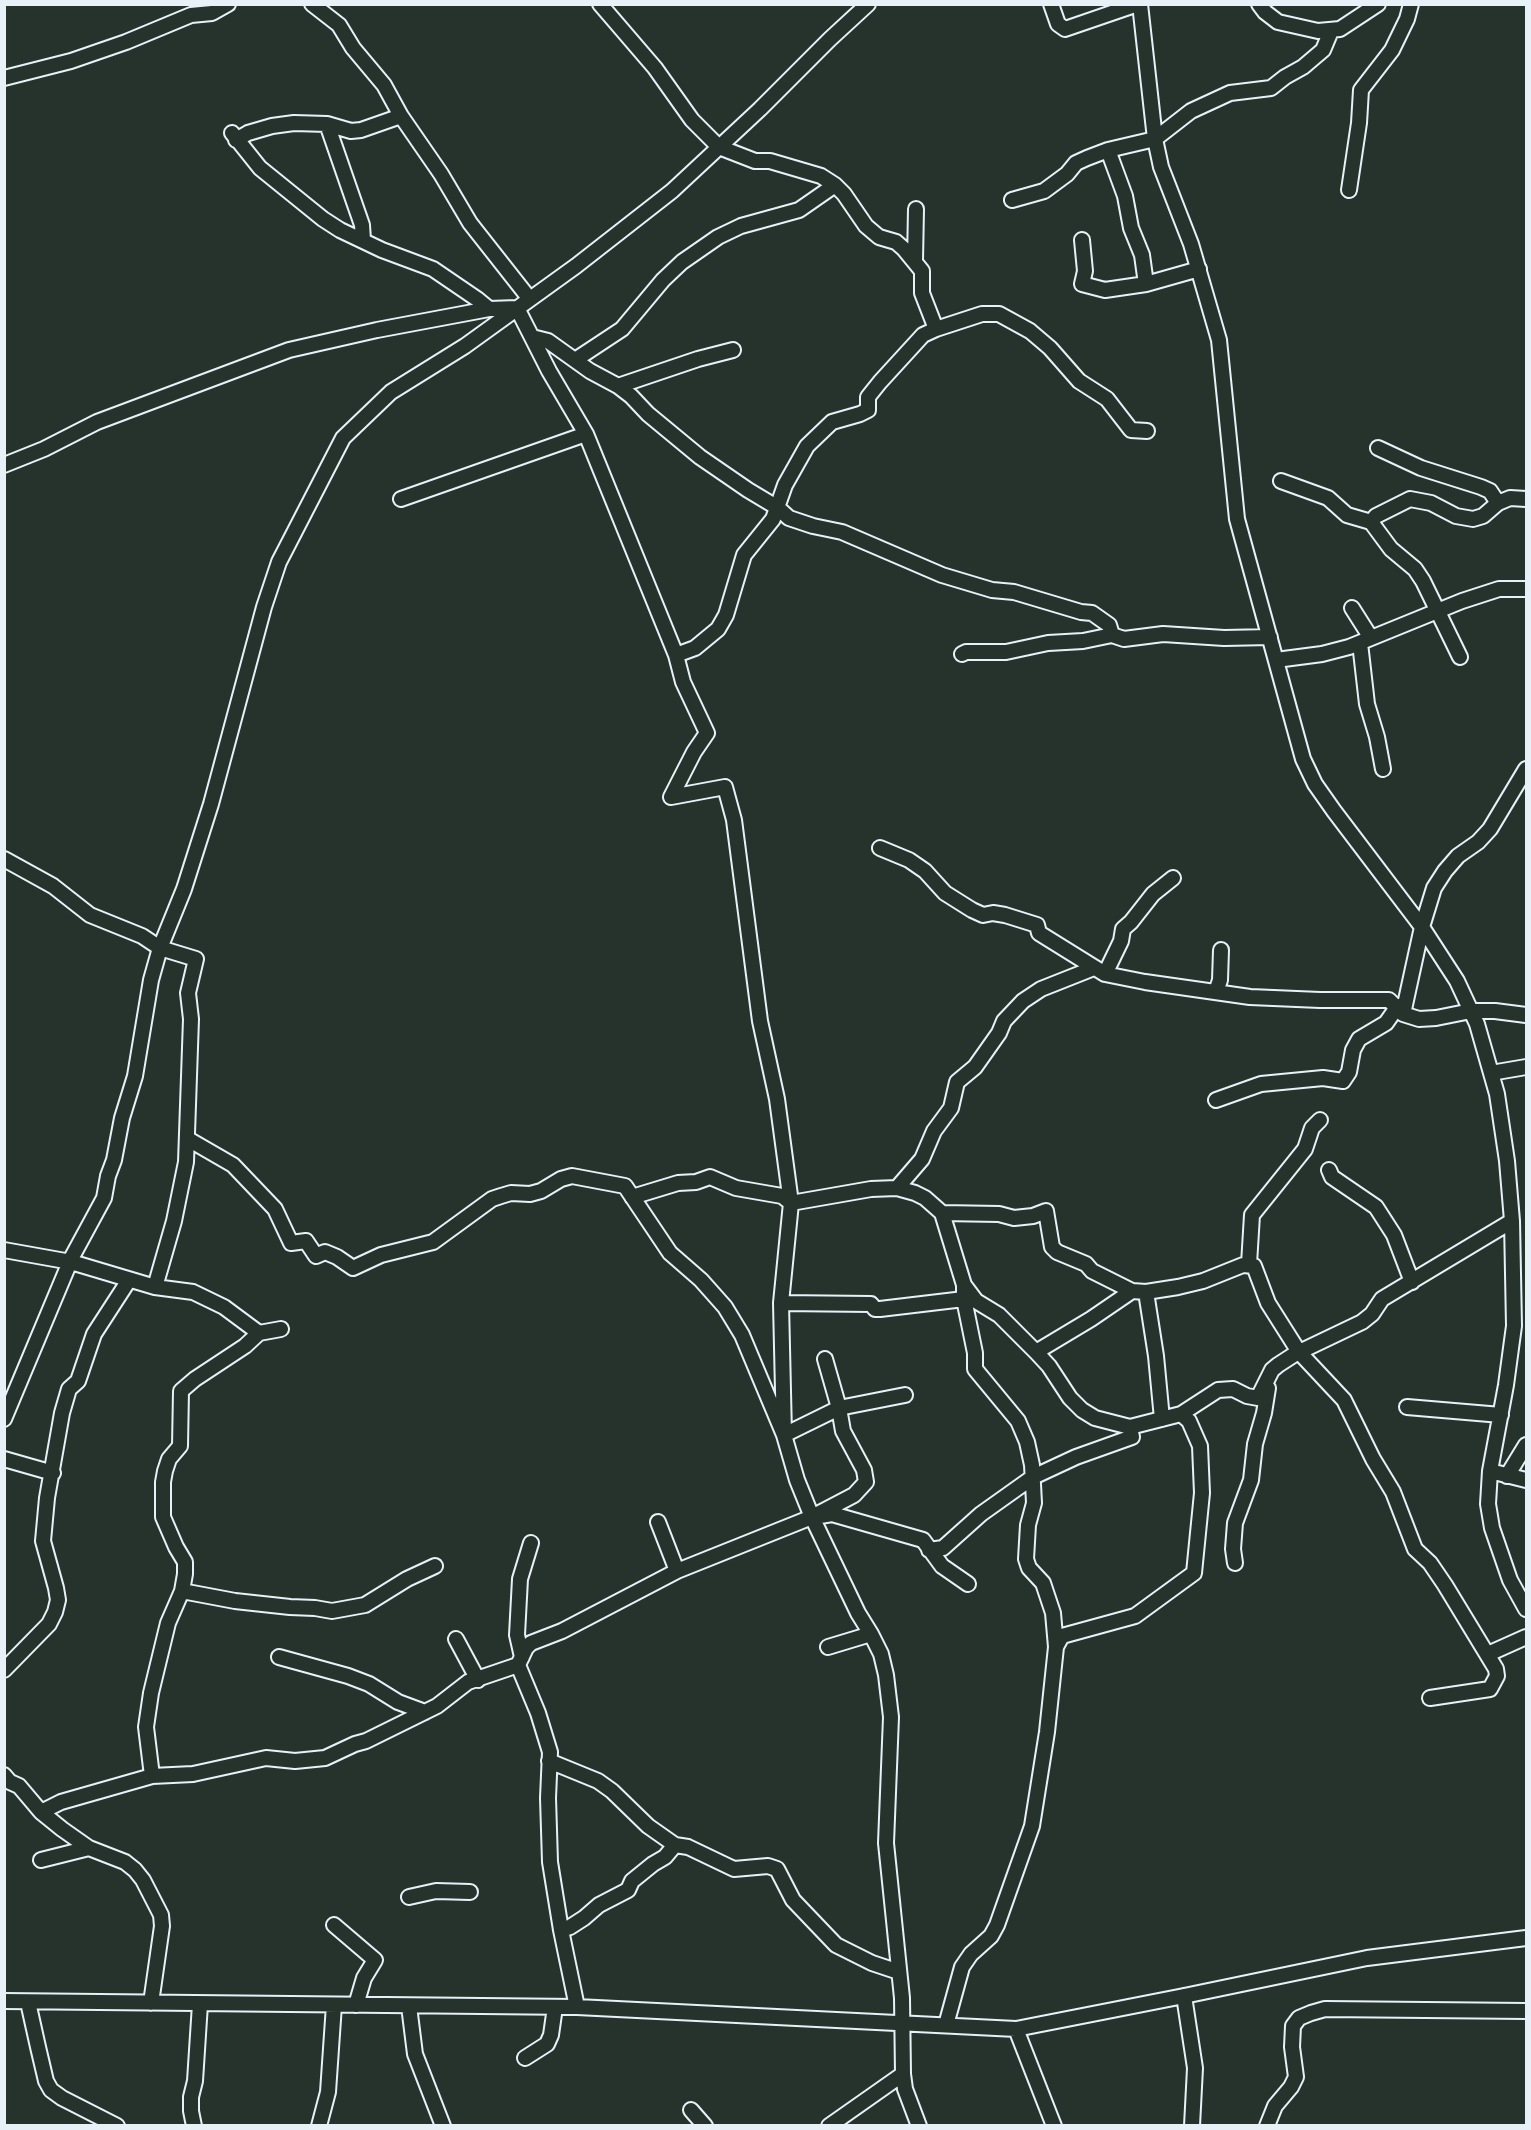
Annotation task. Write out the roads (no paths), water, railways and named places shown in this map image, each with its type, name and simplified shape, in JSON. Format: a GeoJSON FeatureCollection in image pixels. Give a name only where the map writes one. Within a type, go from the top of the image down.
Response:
{"type":"FeatureCollection","features":[{"type":"Feature","properties":{"kind":"street"},"geometry":{"type":"LineString","coordinates":[[4,78],[71,61],[126,42],[191,15],[213,13],[228,4]]}},
{"type":"Feature","properties":{"kind":"street"},"geometry":{"type":"LineString","coordinates":[[312,4],[339,25],[353,48],[384,85],[400,116],[441,174],[470,223],[530,298]]}},
{"type":"Feature","properties":{"kind":"street"},"geometry":{"type":"LineString","coordinates":[[600,4],[655,68],[692,120],[719,147],[755,161],[770,161],[801,170],[835,184],[866,226],[879,237],[896,242],[922,271],[922,293],[936,329]]}},
{"type":"Feature","properties":{"kind":"street"},"geometry":{"type":"LineString","coordinates":[[4,1419],[70,1262],[104,1198],[122,1118],[135,1076],[151,980],[160,948],[184,889],[211,804],[264,607],[279,562],[343,438],[391,392],[465,346],[576,266],[672,191],[868,4]]}},
{"type":"Feature","properties":{"kind":"street"},"geometry":{"type":"LineString","coordinates":[[1051,4],[1058,24],[1065,29],[1139,4],[1155,140],[1161,166],[1199,269],[1219,340],[1237,519],[1303,759],[1315,784],[1422,927],[1457,981],[1471,1011],[1491,1073],[1497,1094],[1507,1161],[1520,1292],[1490,1471],[1488,1504],[1492,1528],[1510,1580],[1527,1609]]}},
{"type":"Feature","properties":{"kind":"street"},"geometry":{"type":"LineString","coordinates":[[1259,4],[1264,12],[1278,22],[1318,32],[1340,29],[1378,4]]}},
{"type":"Feature","properties":{"kind":"street"},"geometry":{"type":"LineString","coordinates":[[1349,190],[1359,123],[1361,90],[1392,50],[1407,20],[1411,4]]}},
{"type":"Feature","properties":{"kind":"street"},"geometry":{"type":"LineString","coordinates":[[1012,200],[1044,191],[1067,174],[1076,163],[1108,150],[1155,140],[1191,111],[1216,99],[1244,90],[1270,88],[1323,50],[1331,31]]}},
{"type":"Feature","properties":{"kind":"street"},"geometry":{"type":"LineString","coordinates":[[400,116],[361,130],[351,131],[327,124],[294,123],[234,136],[260,168],[322,219],[382,250],[434,269],[477,298],[489,309]]}},
{"type":"Feature","properties":{"kind":"street"},"geometry":{"type":"LineString","coordinates":[[327,124],[362,225],[363,240]]}},
{"type":"Feature","properties":{"kind":"street"},"geometry":{"type":"LineString","coordinates":[[1108,150],[1125,196],[1131,228],[1142,255],[1146,284]]}},
{"type":"Feature","properties":{"kind":"street"},"geometry":{"type":"LineString","coordinates":[[575,360],[622,329],[663,280],[682,262],[718,237],[741,226],[799,210],[835,184]]}},
{"type":"Feature","properties":{"kind":"street"},"geometry":{"type":"LineString","coordinates":[[915,261],[916,209]]}},
{"type":"Feature","properties":{"kind":"street"},"geometry":{"type":"LineString","coordinates":[[1082,240],[1085,271],[1082,284],[1105,290],[1132,284],[1146,284],[1199,269]]}},
{"type":"Feature","properties":{"kind":"street"},"geometry":{"type":"LineString","coordinates":[[4,465],[44,449],[97,422],[289,350],[377,330],[489,309],[517,308]]}},
{"type":"Feature","properties":{"kind":"street"},"geometry":{"type":"LineString","coordinates":[[517,308],[549,371],[586,434],[676,654],[683,682],[707,733],[693,752],[672,796],[725,787],[734,820],[760,1021],[777,1099],[791,1203],[781,1303],[784,1435]]}},
{"type":"Feature","properties":{"kind":"street"},"geometry":{"type":"LineString","coordinates":[[676,654],[695,648],[718,629],[726,615],[744,555],[773,519],[785,486],[807,446],[832,422],[868,410],[868,397],[923,335],[982,314],[999,314],[1030,331],[1050,348],[1079,381],[1107,399],[1131,430],[1147,431]]}},
{"type":"Feature","properties":{"kind":"street"},"geometry":{"type":"LineString","coordinates":[[532,337],[548,341],[590,371],[618,386],[700,457],[778,508],[789,518],[842,532],[942,575],[992,590],[1014,592],[1081,612],[1092,613],[1109,625],[1112,634]]}},
{"type":"Feature","properties":{"kind":"street"},"geometry":{"type":"LineString","coordinates":[[618,386],[698,359],[733,350]]}},
{"type":"Feature","properties":{"kind":"street"},"geometry":{"type":"LineString","coordinates":[[401,499],[586,434]]}},
{"type":"Feature","properties":{"kind":"street"},"geometry":{"type":"LineString","coordinates":[[1378,448],[1421,468],[1490,491],[1498,502]]}},
{"type":"Feature","properties":{"kind":"street"},"geometry":{"type":"LineString","coordinates":[[1281,481],[1328,498],[1347,515],[1371,522],[1392,549],[1415,569],[1439,611],[1460,657]]}},
{"type":"Feature","properties":{"kind":"street"},"geometry":{"type":"LineString","coordinates":[[1371,522],[1376,516],[1410,499],[1431,503],[1456,516],[1473,519],[1483,516],[1498,502],[1510,498],[1527,499]]}},
{"type":"Feature","properties":{"kind":"street"},"geometry":{"type":"LineString","coordinates":[[1276,660],[1322,654],[1366,641],[1499,589],[1527,589]]}},
{"type":"Feature","properties":{"kind":"street"},"geometry":{"type":"LineString","coordinates":[[1353,608],[1366,641],[1367,704],[1383,768]]}},
{"type":"Feature","properties":{"kind":"street"},"geometry":{"type":"LineString","coordinates":[[962,654],[966,651],[1006,652],[1048,643],[1083,641],[1112,634],[1124,639],[1163,634],[1224,639],[1270,637]]}},
{"type":"Feature","properties":{"kind":"street"},"geometry":{"type":"LineString","coordinates":[[1215,1100],[1261,1084],[1323,1078],[1343,1081],[1349,1072],[1353,1050],[1359,1039],[1386,1023],[1400,1010],[1434,888],[1458,856],[1478,842],[1490,829],[1527,769]]}},
{"type":"Feature","properties":{"kind":"street"},"geometry":{"type":"LineString","coordinates":[[880,848],[909,860],[925,871],[945,893],[972,910],[983,915],[1005,915],[1037,925],[1039,933],[1099,971],[1145,982],[1250,997],[1389,1000],[1400,1010],[1419,1019],[1471,1011],[1495,1011],[1527,1016]]}},
{"type":"Feature","properties":{"kind":"street"},"geometry":{"type":"LineString","coordinates":[[4,859],[53,886],[90,915],[142,936],[160,948],[196,959],[188,993],[191,1019],[186,1162],[174,1221],[155,1287]]}},
{"type":"Feature","properties":{"kind":"street"},"geometry":{"type":"LineString","coordinates":[[897,1188],[922,1159],[934,1131],[951,1108],[957,1082],[975,1067],[999,1033],[1004,1021],[1023,1001],[1041,989],[1099,971],[1121,942],[1123,929],[1131,922],[1147,899],[1173,878]]}},
{"type":"Feature","properties":{"kind":"street"},"geometry":{"type":"LineString","coordinates":[[1216,992],[1220,980],[1221,950]]}},
{"type":"Feature","properties":{"kind":"street"},"geometry":{"type":"LineString","coordinates":[[1491,1073],[1527,1067]]}},
{"type":"Feature","properties":{"kind":"street"},"geometry":{"type":"LineString","coordinates":[[1249,1264],[1252,1215],[1305,1149],[1312,1128],[1320,1120]]}},
{"type":"Feature","properties":{"kind":"street"},"geometry":{"type":"LineString","coordinates":[[188,1139],[233,1165],[275,1209],[291,1243],[306,1241],[316,1256],[325,1252],[337,1257],[353,1269],[381,1255],[433,1242],[492,1198],[512,1193],[530,1194],[541,1191],[561,1179],[572,1176],[625,1186],[670,1253],[701,1280],[725,1307],[742,1335],[784,1435],[797,1480],[812,1517],[858,1613],[881,1654],[884,1665],[891,1717],[886,1844],[903,2024],[903,2074],[905,2089],[919,2126]]}},
{"type":"Feature","properties":{"kind":"street"},"geometry":{"type":"LineString","coordinates":[[1329,1170],[1332,1177],[1376,1207],[1382,1215],[1394,1235],[1412,1282]]}},
{"type":"Feature","properties":{"kind":"street"},"geometry":{"type":"LineString","coordinates":[[632,1197],[678,1183],[696,1182],[710,1177],[736,1188],[782,1196],[791,1203],[871,1189],[897,1188],[925,1198],[942,1213],[968,1295],[975,1369],[1017,1421],[1027,1442],[1033,1477],[1034,1503],[1028,1525],[1026,1559],[1029,1568],[1043,1583],[1053,1613],[1056,1647],[1047,1732],[1032,1826],[997,1925],[991,1936],[971,1954],[962,1967],[946,2025]]}},
{"type":"Feature","properties":{"kind":"street"},"geometry":{"type":"LineString","coordinates":[[942,1213],[989,1214],[1014,1218],[1046,1212],[1052,1247],[1057,1252],[1086,1264],[1092,1271],[1132,1291],[1146,1292],[1203,1281],[1249,1264],[1254,1266],[1268,1303],[1299,1352],[1344,1400],[1373,1459],[1393,1492],[1415,1549],[1430,1563],[1440,1578],[1488,1654],[1497,1676],[1490,1689],[1430,1698]]}},
{"type":"Feature","properties":{"kind":"street"},"geometry":{"type":"LineString","coordinates":[[1235,1563],[1234,1523],[1251,1480],[1255,1444],[1264,1413],[1272,1370],[1299,1352],[1362,1322],[1372,1314],[1382,1299],[1512,1221]]}},
{"type":"Feature","properties":{"kind":"street"},"geometry":{"type":"LineString","coordinates":[[4,1250],[70,1262],[155,1287],[193,1292],[224,1307],[259,1333]]}},
{"type":"Feature","properties":{"kind":"street"},"geometry":{"type":"LineString","coordinates":[[4,1670],[49,1624],[55,1612],[58,1600],[44,1541],[47,1498],[62,1413],[69,1389],[78,1381],[94,1334],[129,1280]]}},
{"type":"Feature","properties":{"kind":"street"},"geometry":{"type":"LineString","coordinates":[[1036,1352],[1132,1291]]}},
{"type":"Feature","properties":{"kind":"street"},"geometry":{"type":"LineString","coordinates":[[1146,1292],[1156,1356],[1162,1419]]}},
{"type":"Feature","properties":{"kind":"street"},"geometry":{"type":"LineString","coordinates":[[781,1303],[870,1304],[880,1309],[968,1295],[999,1315],[1036,1352],[1049,1366],[1070,1398],[1082,1410],[1095,1418],[1130,1427],[1181,1414],[1218,1389],[1233,1389],[1247,1396],[1258,1398],[1269,1380]]}},
{"type":"Feature","properties":{"kind":"street"},"geometry":{"type":"LineString","coordinates":[[152,1776],[146,1727],[151,1693],[168,1623],[182,1591],[185,1562],[163,1517],[165,1471],[169,1460],[180,1446],[181,1391],[245,1346],[259,1333],[281,1329]]}},
{"type":"Feature","properties":{"kind":"street"},"geometry":{"type":"LineString","coordinates":[[41,1812],[61,1802],[152,1776],[193,1774],[266,1758],[295,1761],[325,1758],[355,1744],[366,1742],[437,1706],[468,1682],[478,1680],[520,1661],[531,1643],[562,1631],[677,1571],[812,1517],[854,1495],[866,1482],[864,1470],[843,1431],[825,1359]]}},
{"type":"Feature","properties":{"kind":"street"},"geometry":{"type":"LineString","coordinates":[[759,1377],[783,1369]]}},
{"type":"Feature","properties":{"kind":"street"},"geometry":{"type":"LineString","coordinates":[[784,1435],[839,1408],[905,1395]]}},
{"type":"Feature","properties":{"kind":"street"},"geometry":{"type":"LineString","coordinates":[[1407,1407],[1501,1415]]}},
{"type":"Feature","properties":{"kind":"street"},"geometry":{"type":"LineString","coordinates":[[1056,1647],[1062,1636],[1135,1616],[1194,1573],[1202,1493],[1200,1446],[1189,1421],[1181,1414]]}},
{"type":"Feature","properties":{"kind":"street"},"geometry":{"type":"LineString","coordinates":[[929,1550],[943,1548],[991,1506],[1033,1477],[1076,1457],[1132,1437],[1130,1427]]}},
{"type":"Feature","properties":{"kind":"street"},"geometry":{"type":"LineString","coordinates":[[1507,1476],[1527,1445]]}},
{"type":"Feature","properties":{"kind":"street"},"geometry":{"type":"LineString","coordinates":[[4,1459],[53,1473]]}},
{"type":"Feature","properties":{"kind":"street"},"geometry":{"type":"LineString","coordinates":[[1490,1471],[1527,1480]]}},
{"type":"Feature","properties":{"kind":"street"},"geometry":{"type":"LineString","coordinates":[[812,1517],[832,1514],[913,1536],[922,1540],[942,1566],[968,1584]]}},
{"type":"Feature","properties":{"kind":"street"},"geometry":{"type":"LineString","coordinates":[[658,1522],[677,1571]]}},
{"type":"Feature","properties":{"kind":"street"},"geometry":{"type":"LineString","coordinates":[[531,1543],[520,1579],[517,1635],[520,1661],[549,1752],[550,1862],[577,2007]]}},
{"type":"Feature","properties":{"kind":"street"},"geometry":{"type":"LineString","coordinates":[[182,1591],[224,1599],[332,1611],[365,1605],[407,1579],[435,1566]]}},
{"type":"Feature","properties":{"kind":"street"},"geometry":{"type":"LineString","coordinates":[[828,1647],[871,1634]]}},
{"type":"Feature","properties":{"kind":"street"},"geometry":{"type":"LineString","coordinates":[[1488,1654],[1527,1637]]}},
{"type":"Feature","properties":{"kind":"street"},"geometry":{"type":"LineString","coordinates":[[456,1639],[478,1680]]}},
{"type":"Feature","properties":{"kind":"street"},"geometry":{"type":"LineString","coordinates":[[279,1657],[348,1676],[369,1684],[398,1702],[425,1712]]}},
{"type":"Feature","properties":{"kind":"street"},"geometry":{"type":"LineString","coordinates":[[549,1761],[598,1781],[612,1791],[648,1826],[675,1845],[688,1847],[734,1869],[768,1866],[777,1869],[793,1900],[836,1945],[872,1963],[899,1972]]}},
{"type":"Feature","properties":{"kind":"street"},"geometry":{"type":"LineString","coordinates":[[4,1775],[10,1782],[19,1786],[41,1812],[90,1848],[125,1862],[135,1870],[147,1888],[161,1915],[162,1926],[151,2003]]}},
{"type":"Feature","properties":{"kind":"street"},"geometry":{"type":"LineString","coordinates":[[561,1930],[577,1923],[599,1905],[628,1890],[632,1881],[665,1857],[675,1845]]}},
{"type":"Feature","properties":{"kind":"street"},"geometry":{"type":"LineString","coordinates":[[41,1860],[90,1848]]}},
{"type":"Feature","properties":{"kind":"street"},"geometry":{"type":"LineString","coordinates":[[409,1898],[436,1891],[470,1892]]}},
{"type":"Feature","properties":{"kind":"street"},"geometry":{"type":"LineString","coordinates":[[334,1925],[375,1960],[364,1978],[356,2005]]}},
{"type":"Feature","properties":{"kind":"street"},"geometry":{"type":"LineString","coordinates":[[4,2001],[577,2007],[1016,2029],[1368,1958],[1527,1938]]}},
{"type":"Feature","properties":{"kind":"street"},"geometry":{"type":"LineString","coordinates":[[1184,1996],[1196,2068],[1192,2126]]}},
{"type":"Feature","properties":{"kind":"street"},"geometry":{"type":"LineString","coordinates":[[28,2002],[46,2081],[51,2090],[117,2126]]}},
{"type":"Feature","properties":{"kind":"street"},"geometry":{"type":"LineString","coordinates":[[194,2126],[191,2097],[195,2082],[200,2004]]}},
{"type":"Feature","properties":{"kind":"street"},"geometry":{"type":"LineString","coordinates":[[319,2126],[328,2092],[334,2005]]}},
{"type":"Feature","properties":{"kind":"street"},"geometry":{"type":"LineString","coordinates":[[409,2006],[415,2054],[442,2126]]}},
{"type":"Feature","properties":{"kind":"street"},"geometry":{"type":"LineString","coordinates":[[525,2058],[547,2044],[551,2035],[555,2007]]}},
{"type":"Feature","properties":{"kind":"street"},"geometry":{"type":"LineString","coordinates":[[1267,2126],[1275,2106],[1291,2087],[1296,2077],[1292,2047],[1293,2026],[1299,2018],[1325,2009],[1527,2012]]}},
{"type":"Feature","properties":{"kind":"street"},"geometry":{"type":"LineString","coordinates":[[1016,2029],[1054,2126]]}},
{"type":"Feature","properties":{"kind":"street"},"geometry":{"type":"LineString","coordinates":[[829,2126],[903,2074]]}},
{"type":"Feature","properties":{"kind":"street"},"geometry":{"type":"LineString","coordinates":[[691,2110],[705,2126]]}}]}
